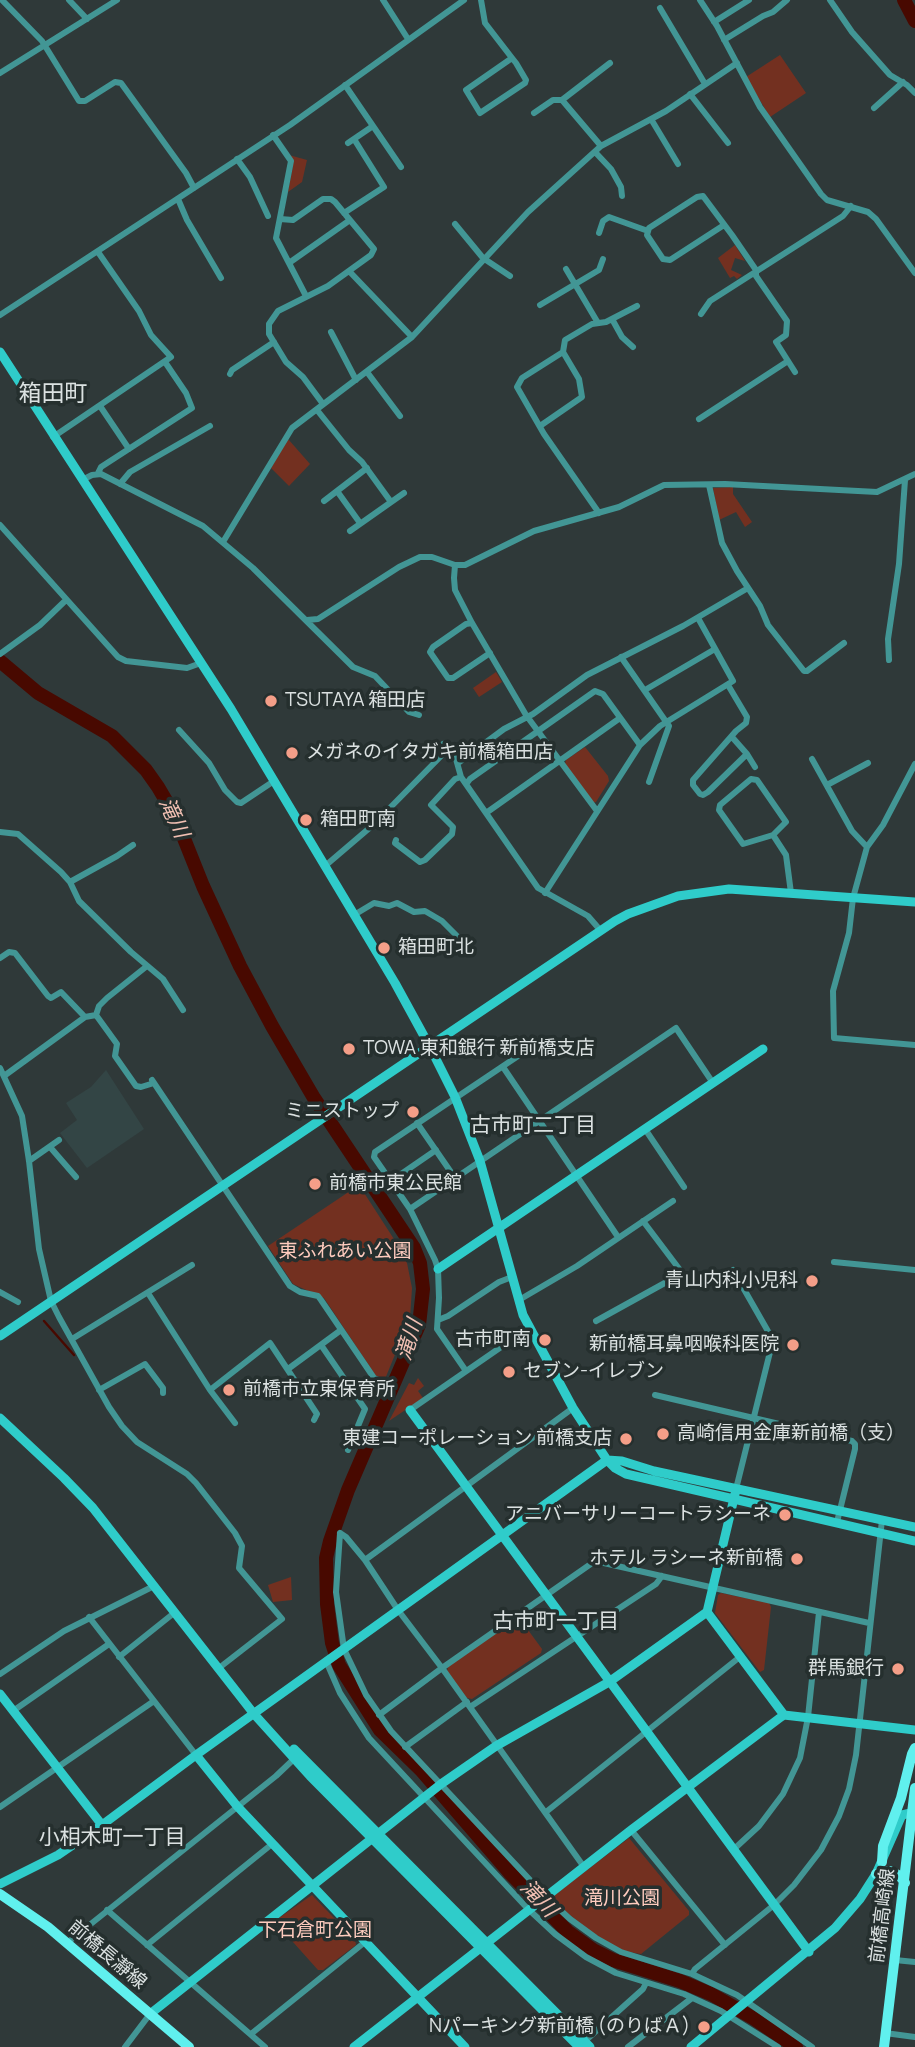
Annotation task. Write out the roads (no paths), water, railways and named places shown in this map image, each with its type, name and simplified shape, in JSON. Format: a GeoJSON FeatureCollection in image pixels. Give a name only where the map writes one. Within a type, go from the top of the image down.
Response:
{"type":"FeatureCollection","features":[{"type":"Feature","properties":{"kind":"main road"},"geometry":{"type":"LineString","coordinates":[[882,1862],[883,1846],[901,1798],[915,1748]]}},
{"type":"Feature","properties":{"kind":"main road","name":"前橋高崎線"},"geometry":{"type":"LineString","coordinates":[[884,2047],[915,1788]]}},
{"type":"Feature","properties":{"kind":"main road"},"geometry":{"type":"LineString","coordinates":[[876,1874],[894,1872],[905,1883]]}},
{"type":"Feature","properties":{"kind":"main road","name":"前橋長瀞線"},"geometry":{"type":"LineString","coordinates":[[0,1894],[39,1920],[189,2047]]}},
{"type":"Feature","properties":{"kind":"street"},"geometry":{"type":"LineString","coordinates":[[1,0],[45,46],[79,101],[85,101],[117,81],[121,83],[194,188]]}},
{"type":"Feature","properties":{"kind":"street"},"geometry":{"type":"LineString","coordinates":[[69,0],[87,19]]}},
{"type":"Feature","properties":{"kind":"street"},"geometry":{"type":"LineString","coordinates":[[0,74],[117,0]]}},
{"type":"Feature","properties":{"kind":"street"},"geometry":{"type":"LineString","coordinates":[[383,0],[408,39]]}},
{"type":"Feature","properties":{"kind":"street"},"geometry":{"type":"LineString","coordinates":[[0,315],[273,135],[464,0]]}},
{"type":"Feature","properties":{"kind":"street"},"geometry":{"type":"LineString","coordinates":[[481,0],[485,23],[512,58],[526,80],[480,113],[466,90],[512,58]]}},
{"type":"Feature","properties":{"kind":"street"},"geometry":{"type":"LineString","coordinates":[[700,0],[715,22],[760,107],[821,194],[827,200],[868,212],[915,273]]}},
{"type":"Feature","properties":{"kind":"street"},"geometry":{"type":"LineString","coordinates":[[715,22],[749,0]]}},
{"type":"Feature","properties":{"kind":"street"},"geometry":{"type":"LineString","coordinates":[[724,40],[773,12],[788,0]]}},
{"type":"Feature","properties":{"kind":"street"},"geometry":{"type":"LineString","coordinates":[[830,0],[874,58],[890,75],[915,93]]}},
{"type":"Feature","properties":{"kind":"street"},"geometry":{"type":"LineString","coordinates":[[660,8],[705,84]]}},
{"type":"Feature","properties":{"kind":"street"},"geometry":{"type":"LineString","coordinates":[[534,113],[553,100],[562,100],[610,63]]}},
{"type":"Feature","properties":{"kind":"street"},"geometry":{"type":"LineString","coordinates":[[223,542],[288,433],[412,337],[531,210],[598,149],[651,119],[737,63]]}},
{"type":"Feature","properties":{"kind":"street"},"geometry":{"type":"LineString","coordinates":[[874,108],[903,82]]}},
{"type":"Feature","properties":{"kind":"street"},"geometry":{"type":"LineString","coordinates":[[345,85],[401,167]]}},
{"type":"Feature","properties":{"kind":"street"},"geometry":{"type":"LineString","coordinates":[[690,94],[728,143]]}},
{"type":"Feature","properties":{"kind":"street"},"geometry":{"type":"LineString","coordinates":[[562,100],[598,149],[621,187],[622,196]]}},
{"type":"Feature","properties":{"kind":"street"},"geometry":{"type":"LineString","coordinates":[[651,119],[678,164]]}},
{"type":"Feature","properties":{"kind":"street"},"geometry":{"type":"LineString","coordinates":[[344,213],[384,187],[351,141],[373,126]]}},
{"type":"Feature","properties":{"kind":"street"},"geometry":{"type":"LineString","coordinates":[[273,135],[291,161],[276,238],[306,296]]}},
{"type":"Feature","properties":{"kind":"street"},"geometry":{"type":"LineString","coordinates":[[237,159],[250,177],[268,216]]}},
{"type":"Feature","properties":{"kind":"street"},"geometry":{"type":"LineString","coordinates":[[724,225],[670,260],[663,259],[647,235],[649,228],[696,197],[703,197],[724,225],[755,270],[756,276],[787,321],[786,335],[776,342],[795,372]]}},
{"type":"Feature","properties":{"kind":"street"},"geometry":{"type":"LineString","coordinates":[[177,199],[221,278]]}},
{"type":"Feature","properties":{"kind":"street"},"geometry":{"type":"LineString","coordinates":[[280,219],[293,220],[326,199],[335,202],[374,251],[325,288],[274,314],[268,329],[286,362],[303,377],[323,404]]}},
{"type":"Feature","properties":{"kind":"street"},"geometry":{"type":"LineString","coordinates":[[701,314],[710,301],[843,216],[851,206]]}},
{"type":"Feature","properties":{"kind":"street"},"geometry":{"type":"LineString","coordinates":[[599,233],[603,221],[609,217],[648,231]]}},
{"type":"Feature","properties":{"kind":"street"},"geometry":{"type":"LineString","coordinates":[[289,262],[350,220]]}},
{"type":"Feature","properties":{"kind":"street"},"geometry":{"type":"LineString","coordinates":[[455,224],[484,258],[510,276]]}},
{"type":"Feature","properties":{"kind":"street"},"geometry":{"type":"LineString","coordinates":[[54,437],[170,359],[170,355],[151,335],[139,311],[98,252]]}},
{"type":"Feature","properties":{"kind":"street"},"geometry":{"type":"LineString","coordinates":[[540,305],[599,270],[603,259]]}},
{"type":"Feature","properties":{"kind":"street"},"geometry":{"type":"LineString","coordinates":[[566,269],[598,323]]}},
{"type":"Feature","properties":{"kind":"street"},"geometry":{"type":"LineString","coordinates":[[349,271],[412,337]]}},
{"type":"Feature","properties":{"kind":"street"},"geometry":{"type":"LineString","coordinates":[[540,426],[582,397],[579,379],[563,352],[565,340],[637,306]]}},
{"type":"Feature","properties":{"kind":"street"},"geometry":{"type":"LineString","coordinates":[[612,319],[622,337],[633,347]]}},
{"type":"Feature","properties":{"kind":"street"},"geometry":{"type":"LineString","coordinates":[[331,332],[356,380]]}},
{"type":"Feature","properties":{"kind":"street"},"geometry":{"type":"LineString","coordinates":[[230,374],[274,342]]}},
{"type":"Feature","properties":{"kind":"street"},"geometry":{"type":"LineString","coordinates":[[563,352],[522,377],[517,385],[540,426],[599,513]]}},
{"type":"Feature","properties":{"kind":"street"},"geometry":{"type":"LineString","coordinates":[[2,358],[274,780],[430,1047],[455,1097],[480,1161],[512,1277],[531,1331],[573,1408],[607,1460],[626,1474],[735,1493],[838,1517],[915,1541]]}},
{"type":"Feature","properties":{"kind":"street"},"geometry":{"type":"LineString","coordinates":[[699,419],[788,361]]}},
{"type":"Feature","properties":{"kind":"street"},"geometry":{"type":"LineString","coordinates":[[82,480],[98,473],[101,467],[192,408],[186,393],[165,362]]}},
{"type":"Feature","properties":{"kind":"street"},"geometry":{"type":"LineString","coordinates":[[367,372],[400,416]]}},
{"type":"Feature","properties":{"kind":"street"},"geometry":{"type":"LineString","coordinates":[[100,406],[129,449]]}},
{"type":"Feature","properties":{"kind":"street"},"geometry":{"type":"LineString","coordinates":[[317,410],[367,468],[391,502]]}},
{"type":"Feature","properties":{"kind":"street"},"geometry":{"type":"LineString","coordinates":[[120,484],[130,472],[210,426]]}},
{"type":"Feature","properties":{"kind":"street"},"geometry":{"type":"LineString","coordinates":[[324,501],[367,468]]}},
{"type":"Feature","properties":{"kind":"street"},"geometry":{"type":"LineString","coordinates":[[98,473],[192,520],[223,542],[353,667],[375,676],[409,712],[419,715]]}},
{"type":"Feature","properties":{"kind":"street"},"geometry":{"type":"LineString","coordinates":[[307,620],[318,619],[399,567],[420,557],[432,557],[455,565],[465,565],[534,531],[628,503],[664,485],[877,492],[915,474]]}},
{"type":"Feature","properties":{"kind":"street"},"geometry":{"type":"LineString","coordinates":[[889,660],[888,639],[899,564],[905,480]]}},
{"type":"Feature","properties":{"kind":"street"},"geometry":{"type":"LineString","coordinates":[[709,485],[722,543],[771,630],[805,672],[844,643]]}},
{"type":"Feature","properties":{"kind":"street"},"geometry":{"type":"LineString","coordinates":[[337,491],[360,523]]}},
{"type":"Feature","properties":{"kind":"street"},"geometry":{"type":"LineString","coordinates":[[350,531],[404,493]]}},
{"type":"Feature","properties":{"kind":"street"},"geometry":{"type":"LineString","coordinates":[[0,525],[121,659],[187,668],[201,663]]}},
{"type":"Feature","properties":{"kind":"street"},"geometry":{"type":"LineString","coordinates":[[455,565],[456,590],[472,623],[526,715],[597,811]]}},
{"type":"Feature","properties":{"kind":"street"},"geometry":{"type":"LineString","coordinates":[[458,763],[504,729],[526,715],[534,714],[587,675],[748,589]]}},
{"type":"Feature","properties":{"kind":"street"},"geometry":{"type":"LineString","coordinates":[[1,653],[40,625],[66,600]]}},
{"type":"Feature","properties":{"kind":"street"},"geometry":{"type":"LineString","coordinates":[[545,893],[640,745],[667,721],[728,685],[733,679],[698,618]]}},
{"type":"Feature","properties":{"kind":"street"},"geometry":{"type":"LineString","coordinates":[[472,623],[466,624],[433,647],[430,652],[448,678],[453,678],[490,653]]}},
{"type":"Feature","properties":{"kind":"street"},"geometry":{"type":"LineString","coordinates":[[645,690],[715,649]]}},
{"type":"Feature","properties":{"kind":"street"},"geometry":{"type":"LineString","coordinates":[[621,657],[669,726],[649,782]]}},
{"type":"Feature","properties":{"kind":"street"},"geometry":{"type":"LineString","coordinates":[[728,685],[747,717],[746,723],[693,780],[695,791],[703,795],[747,754]]}},
{"type":"Feature","properties":{"kind":"street"},"geometry":{"type":"LineString","coordinates":[[467,783],[595,691],[603,694],[640,745]]}},
{"type":"Feature","properties":{"kind":"street"},"geometry":{"type":"LineString","coordinates":[[485,813],[620,718]]}},
{"type":"Feature","properties":{"kind":"street"},"geometry":{"type":"LineString","coordinates":[[178,730],[209,763],[225,790],[239,804],[274,780]]}},
{"type":"Feature","properties":{"kind":"street"},"geometry":{"type":"LineString","coordinates":[[732,737],[755,767]]}},
{"type":"Feature","properties":{"kind":"street"},"geometry":{"type":"LineString","coordinates":[[325,866],[373,824],[445,747],[458,763],[461,777],[538,888],[588,916],[601,931]]}},
{"type":"Feature","properties":{"kind":"street"},"geometry":{"type":"LineString","coordinates":[[812,759],[852,831],[867,847]]}},
{"type":"Feature","properties":{"kind":"street"},"geometry":{"type":"LineString","coordinates":[[827,785],[868,763]]}},
{"type":"Feature","properties":{"kind":"street"},"geometry":{"type":"LineString","coordinates":[[915,764],[883,825],[867,847],[853,898],[849,933],[834,991],[834,1038],[915,1045]]}},
{"type":"Feature","properties":{"kind":"street"},"geometry":{"type":"LineString","coordinates":[[396,840],[395,843],[420,862],[452,834],[453,827],[430,805],[455,779],[461,777]]}},
{"type":"Feature","properties":{"kind":"street"},"geometry":{"type":"LineString","coordinates":[[751,779],[757,779],[786,822],[773,835],[743,844],[719,810],[720,805],[751,779]]}},
{"type":"Feature","properties":{"kind":"street"},"geometry":{"type":"LineString","coordinates":[[0,832],[18,834],[70,882],[79,901],[163,979],[183,1010]]}},
{"type":"Feature","properties":{"kind":"street"},"geometry":{"type":"LineString","coordinates":[[773,835],[786,855],[791,893]]}},
{"type":"Feature","properties":{"kind":"street"},"geometry":{"type":"LineString","coordinates":[[70,882],[133,845]]}},
{"type":"Feature","properties":{"kind":"street"},"geometry":{"type":"LineString","coordinates":[[0,1336],[615,921],[651,904],[691,894],[729,889],[915,902]]}},
{"type":"Feature","properties":{"kind":"street"},"geometry":{"type":"LineString","coordinates":[[354,915],[374,902],[387,906],[399,903],[414,912],[422,910],[434,916],[459,937]]}},
{"type":"Feature","properties":{"kind":"street"},"geometry":{"type":"LineString","coordinates":[[0,958],[9,952],[15,953],[48,996],[51,998],[61,992],[85,1017]]}},
{"type":"Feature","properties":{"kind":"street"},"geometry":{"type":"LineString","coordinates":[[4,1076],[85,1017],[96,1014],[107,998],[147,966]]}},
{"type":"Feature","properties":{"kind":"street"},"geometry":{"type":"LineString","coordinates":[[96,1014],[117,1044],[115,1056],[136,1086],[141,1087],[153,1081],[290,1286],[318,1297],[374,1378],[385,1383]]}},
{"type":"Feature","properties":{"kind":"street"},"geometry":{"type":"LineString","coordinates":[[410,1209],[676,1028],[713,1083]]}},
{"type":"Feature","properties":{"kind":"street"},"geometry":{"type":"LineString","coordinates":[[438,1269],[763,1049]]}},
{"type":"Feature","properties":{"kind":"street"},"geometry":{"type":"LineString","coordinates":[[467,1371],[437,1329],[438,1269],[410,1209],[374,1157],[375,1152],[527,1050]]}},
{"type":"Feature","properties":{"kind":"street"},"geometry":{"type":"LineString","coordinates":[[503,1067],[618,1237]]}},
{"type":"Feature","properties":{"kind":"street"},"geometry":{"type":"LineString","coordinates":[[0,1068],[22,1116],[36,1232],[51,1301],[99,1390],[122,1426],[137,1442],[196,1483],[238,1538],[242,1546],[239,1568],[282,1619],[219,1668]]}},
{"type":"Feature","properties":{"kind":"street"},"geometry":{"type":"LineString","coordinates":[[417,1123],[455,1178]]}},
{"type":"Feature","properties":{"kind":"street"},"geometry":{"type":"LineString","coordinates":[[645,1129],[684,1187]]}},
{"type":"Feature","properties":{"kind":"street"},"geometry":{"type":"LineString","coordinates":[[29,1161],[59,1140]]}},
{"type":"Feature","properties":{"kind":"street"},"geometry":{"type":"LineString","coordinates":[[50,1147],[76,1177]]}},
{"type":"Feature","properties":{"kind":"street"},"geometry":{"type":"LineString","coordinates":[[391,1181],[436,1150]]}},
{"type":"Feature","properties":{"kind":"street"},"geometry":{"type":"LineString","coordinates":[[519,1300],[673,1201]]}},
{"type":"Feature","properties":{"kind":"street"},"geometry":{"type":"LineString","coordinates":[[596,1321],[681,1274],[643,1221]]}},
{"type":"Feature","properties":{"kind":"street"},"geometry":{"type":"LineString","coordinates":[[834,1262],[915,1270]]}},
{"type":"Feature","properties":{"kind":"street"},"geometry":{"type":"LineString","coordinates":[[72,1339],[192,1265]]}},
{"type":"Feature","properties":{"kind":"street"},"geometry":{"type":"LineString","coordinates":[[125,2047],[150,2014],[425,1796],[496,1746],[609,1682],[707,1612],[773,1340],[733,1270]]}},
{"type":"Feature","properties":{"kind":"street"},"geometry":{"type":"LineString","coordinates":[[438,1320],[499,1282],[512,1277]]}},
{"type":"Feature","properties":{"kind":"street"},"geometry":{"type":"LineString","coordinates":[[0,1292],[18,1303]]}},
{"type":"Feature","properties":{"kind":"street"},"geometry":{"type":"LineString","coordinates":[[148,1293],[210,1390],[235,1423]]}},
{"type":"Feature","properties":{"kind":"street"},"geometry":{"type":"LineString","coordinates":[[288,1369],[341,1330]]}},
{"type":"Feature","properties":{"kind":"street"},"geometry":{"type":"LineString","coordinates":[[531,1331],[517,1336],[410,1410],[808,1952]]}},
{"type":"Feature","properties":{"kind":"street"},"geometry":{"type":"LineString","coordinates":[[210,1390],[270,1343],[317,1414],[314,1420]]}},
{"type":"Feature","properties":{"kind":"street"},"geometry":{"type":"LineString","coordinates":[[321,1345],[365,1409],[348,1450]]}},
{"type":"Feature","properties":{"kind":"street"},"geometry":{"type":"LineString","coordinates":[[99,1390],[145,1364],[163,1388],[163,1393]]}},
{"type":"Feature","properties":{"kind":"street"},"geometry":{"type":"LineString","coordinates":[[655,1395],[852,1441],[855,1444],[838,1517]]}},
{"type":"Feature","properties":{"kind":"street"},"geometry":{"type":"LineString","coordinates":[[365,1560],[573,1408]]}},
{"type":"Feature","properties":{"kind":"street"},"geometry":{"type":"LineString","coordinates":[[0,1418],[76,1490],[254,1714],[582,2045],[643,1989],[646,1983]]}},
{"type":"Feature","properties":{"kind":"street"},"geometry":{"type":"LineString","coordinates":[[0,1884],[58,1855],[102,1825],[607,1460]]}},
{"type":"Feature","properties":{"kind":"street"},"geometry":{"type":"LineString","coordinates":[[838,1517],[882,1520],[915,1527]]}},
{"type":"Feature","properties":{"kind":"street"},"geometry":{"type":"LineString","coordinates":[[692,1975],[695,1969],[774,1905],[798,1881],[819,1854],[839,1816],[850,1783],[882,1520]]}},
{"type":"Feature","properties":{"kind":"street"},"geometry":{"type":"LineString","coordinates":[[584,1867],[496,1746],[469,1704],[398,1610],[365,1560],[340,1533],[336,1592],[343,1649],[362,1689],[405,1747],[545,1896],[570,1919],[608,1945],[632,1957],[692,1975],[746,2002],[812,2047]]}},
{"type":"Feature","properties":{"kind":"street"},"geometry":{"type":"LineString","coordinates":[[379,1715],[595,1561],[869,1623]]}},
{"type":"Feature","properties":{"kind":"street"},"geometry":{"type":"LineString","coordinates":[[405,1747],[577,1637],[656,1584],[662,1576]]}},
{"type":"Feature","properties":{"kind":"street"},"geometry":{"type":"LineString","coordinates":[[0,1674],[89,1617],[154,1586]]}},
{"type":"Feature","properties":{"kind":"street"},"geometry":{"type":"LineString","coordinates":[[707,1612],[784,1715]]}},
{"type":"Feature","properties":{"kind":"street"},"geometry":{"type":"LineString","coordinates":[[733,1850],[759,1826],[783,1794],[800,1758],[808,1717],[819,1612]]}},
{"type":"Feature","properties":{"kind":"street"},"geometry":{"type":"LineString","coordinates":[[119,1657],[174,1613]]}},
{"type":"Feature","properties":{"kind":"street"},"geometry":{"type":"LineString","coordinates":[[89,1617],[237,1807],[465,2047]]}},
{"type":"Feature","properties":{"kind":"street"},"geometry":{"type":"LineString","coordinates":[[13,1711],[108,1644]]}},
{"type":"Feature","properties":{"kind":"street"},"geometry":{"type":"LineString","coordinates":[[546,1812],[741,1656]]}},
{"type":"Feature","properties":{"kind":"street"},"geometry":{"type":"LineString","coordinates":[[328,1660],[341,1693],[369,1738],[528,1909],[555,1934],[586,1957],[616,1973],[692,1998],[731,2015],[778,2047]]}},
{"type":"Feature","properties":{"kind":"street"},"geometry":{"type":"LineString","coordinates":[[0,1694],[102,1825]]}},
{"type":"Feature","properties":{"kind":"street"},"geometry":{"type":"LineString","coordinates":[[0,1807],[154,1701]]}},
{"type":"Feature","properties":{"kind":"street"},"geometry":{"type":"LineString","coordinates":[[354,2047],[528,1909],[784,1715],[915,1730]]}},
{"type":"Feature","properties":{"kind":"street"},"geometry":{"type":"LineString","coordinates":[[67,1943],[276,1776],[297,1756]]}},
{"type":"Feature","properties":{"kind":"street"},"geometry":{"type":"LineString","coordinates":[[691,2047],[808,1952],[849,1914],[876,1874],[900,1819],[905,1813],[914,1812]]}},
{"type":"Feature","properties":{"kind":"street"},"geometry":{"type":"LineString","coordinates":[[631,1830],[724,1945]]}},
{"type":"Feature","properties":{"kind":"street"},"geometry":{"type":"LineString","coordinates":[[147,1945],[272,1844]]}},
{"type":"Feature","properties":{"kind":"street"},"geometry":{"type":"LineString","coordinates":[[107,1910],[265,2047]]}},
{"type":"Feature","properties":{"kind":"street"},"geometry":{"type":"LineString","coordinates":[[251,2034],[365,1942]]}},
{"type":"Feature","properties":{"kind":"street"},"geometry":{"type":"LineString","coordinates":[[895,1960],[915,1962]]}},
{"type":"Feature","properties":{"kind":"street"},"geometry":{"type":"LineString","coordinates":[[628,2047],[692,1998]]}},
{"type":"Feature","properties":{"kind":"street"},"geometry":{"type":"LineString","coordinates":[[885,2034],[915,2037]]}},
{"type":"Feature","properties":{"kind":"waterway"},"geometry":{"type":"LineString","coordinates":[[904,0],[915,21]]}},
{"type":"Feature","properties":{"kind":"waterway","name":"滝川"},"geometry":{"type":"LineString","coordinates":[[0,661],[38,693],[112,736],[146,770],[158,787],[175,816],[203,886],[240,966],[272,1026],[314,1098],[414,1248],[420,1263],[423,1289],[419,1325],[348,1490],[326,1558],[327,1604],[332,1643],[339,1665],[380,1730],[421,1770],[509,1872],[568,1932],[613,1960],[680,1981],[711,1994],[796,2047]]}},
{"type":"Feature","properties":{"kind":"waterway"},"geometry":{"type":"LineString","coordinates":[[44,1321],[74,1355]]}},
{"type":"Feature","properties":{"kind":"place","name":"TSUTAYA 箱田店"},"geometry":{"type":"Point","coordinates":[271,701]}},
{"type":"Feature","properties":{"kind":"place","name":"メガネのイタガキ前橋箱田店"},"geometry":{"type":"Point","coordinates":[292,753]}},
{"type":"Feature","properties":{"kind":"place","name":"箱田町南"},"geometry":{"type":"Point","coordinates":[306,820]}},
{"type":"Feature","properties":{"kind":"place","name":"箱田町北"},"geometry":{"type":"Point","coordinates":[384,948]}},
{"type":"Feature","properties":{"kind":"place","name":"TOWA 東和銀行 新前橋支店"},"geometry":{"type":"Point","coordinates":[349,1049]}},
{"type":"Feature","properties":{"kind":"place","name":"ミニストップ"},"geometry":{"type":"Point","coordinates":[413,1112]}},
{"type":"Feature","properties":{"kind":"place","name":"前橋市東公民館"},"geometry":{"type":"Point","coordinates":[315,1184]}},
{"type":"Feature","properties":{"kind":"place","name":"青山内科小児科"},"geometry":{"type":"Point","coordinates":[812,1281]}},
{"type":"Feature","properties":{"kind":"place","name":"古市町南"},"geometry":{"type":"Point","coordinates":[545,1340]}},
{"type":"Feature","properties":{"kind":"place","name":"新前橋耳鼻咽喉科医院"},"geometry":{"type":"Point","coordinates":[793,1345]}},
{"type":"Feature","properties":{"kind":"place","name":"セブン-イレブン"},"geometry":{"type":"Point","coordinates":[509,1372]}},
{"type":"Feature","properties":{"kind":"place","name":"前橋市立東保育所"},"geometry":{"type":"Point","coordinates":[229,1390]}},
{"type":"Feature","properties":{"kind":"place","name":"高崎信用金庫新前橋（支）"},"geometry":{"type":"Point","coordinates":[663,1434]}},
{"type":"Feature","properties":{"kind":"place","name":"東建コーポレーション 前橋支店"},"geometry":{"type":"Point","coordinates":[626,1439]}},
{"type":"Feature","properties":{"kind":"place","name":"アニバーサリーコートラシーネ"},"geometry":{"type":"Point","coordinates":[785,1515]}},
{"type":"Feature","properties":{"kind":"place","name":"ホテル ラシーネ新前橋"},"geometry":{"type":"Point","coordinates":[797,1559]}},
{"type":"Feature","properties":{"kind":"place","name":"群馬銀行"},"geometry":{"type":"Point","coordinates":[898,1669]}},
{"type":"Feature","properties":{"kind":"place","name":"Nパーキング新前橋 (のりばＡ)"},"geometry":{"type":"Point","coordinates":[704,2027]}},
{"type":"Feature","properties":{"kind":"district","name":"箱田町"},"geometry":{"type":"Point","coordinates":[53,395]}},
{"type":"Feature","properties":{"kind":"district","name":"古市町二丁目"},"geometry":{"type":"Point","coordinates":[533,1126]}},
{"type":"Feature","properties":{"kind":"district","name":"古市町一丁目"},"geometry":{"type":"Point","coordinates":[556,1622]}},
{"type":"Feature","properties":{"kind":"district","name":"小相木町一丁目"},"geometry":{"type":"Point","coordinates":[112,1838]}},
{"type":"Feature","properties":{"kind":"park label","name":"東ふれあい公園"},"geometry":{"type":"Point","coordinates":[345,1252]}},
{"type":"Feature","properties":{"kind":"park label","name":"滝川公園"},"geometry":{"type":"Point","coordinates":[622,1899]}},
{"type":"Feature","properties":{"kind":"park label","name":"下石倉町公園"},"geometry":{"type":"Point","coordinates":[315,1931]}}]}
